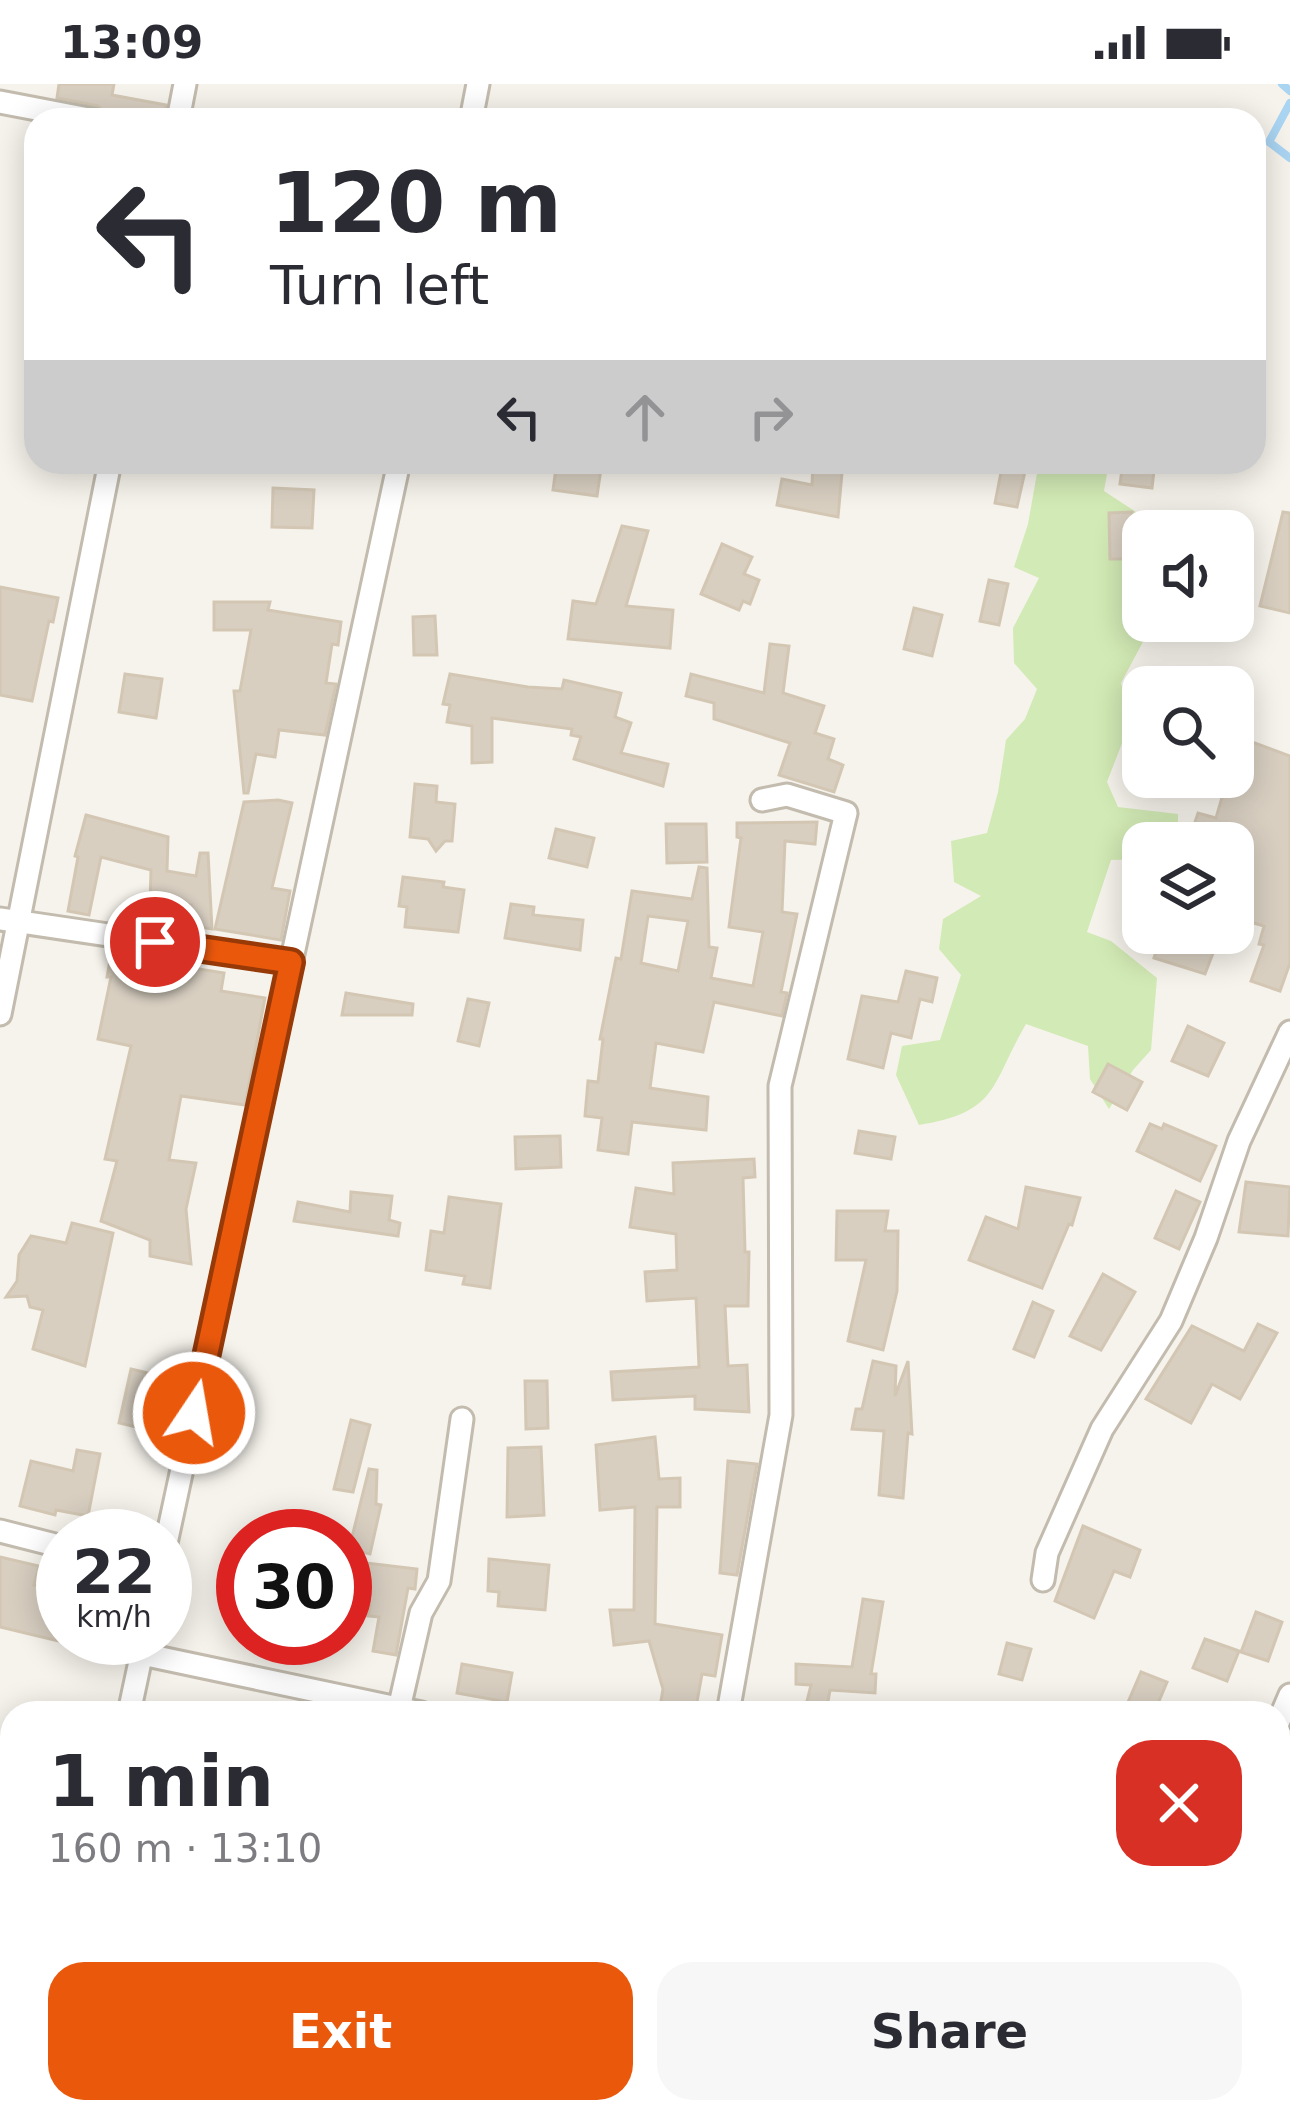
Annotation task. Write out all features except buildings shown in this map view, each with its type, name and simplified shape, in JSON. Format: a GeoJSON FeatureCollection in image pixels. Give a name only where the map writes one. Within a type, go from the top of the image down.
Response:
{"type":"FeatureCollection","features":[{"type":"Feature","properties":{"kind":"street"},"geometry":{"type":"LineString","coordinates":[[0,102],[31,108]]}},
{"type":"Feature","properties":{"kind":"street"},"geometry":{"type":"LineString","coordinates":[[0,1014],[9,921],[107,474]]}},
{"type":"Feature","properties":{"kind":"street"},"geometry":{"type":"LineString","coordinates":[[173,1509],[396,474]]}},
{"type":"Feature","properties":{"kind":"street"},"geometry":{"type":"LineString","coordinates":[[730,1701],[781,1415],[780,1086],[846,813],[788,795],[762,800]]}},
{"type":"Feature","properties":{"kind":"street"},"geometry":{"type":"LineString","coordinates":[[9,921],[291,962]]}},
{"type":"Feature","properties":{"kind":"street"},"geometry":{"type":"LineString","coordinates":[[1042,1580],[1047,1553],[1102,1429],[1171,1321],[1239,1141],[1290,1032]]}},
{"type":"Feature","properties":{"kind":"street"},"geometry":{"type":"LineString","coordinates":[[408,1701],[421,1613],[439,1581],[462,1419]]}},
{"type":"Feature","properties":{"kind":"street"},"geometry":{"type":"LineString","coordinates":[[0,1531],[36,1540]]}},
{"type":"Feature","properties":{"kind":"street"},"geometry":{"type":"LineString","coordinates":[[192,1658],[366,1701]]}},
{"type":"Feature","properties":{"kind":"street"},"geometry":{"type":"LineString","coordinates":[[132,1701],[140,1665]]}},
{"type":"Feature","properties":{"kind":"green space"},"geometry":{"type":"Polygon","coordinates":[[[1037,474],[1107,474],[1104,491],[1133,510],[1122,510],[1122,642],[1143,642],[1130,666],[1122,666],[1122,743],[1107,782],[1118,807],[1178,814],[1178,822],[1122,822],[1122,860],[1111,860],[1087,932],[1111,941],[1157,978],[1151,1050],[1109,1109],[1090,1079],[1088,1046],[1026,1024],[979,1104],[919,1125],[896,1075],[902,1046],[940,1040],[961,975],[939,949],[943,919],[981,896],[954,882],[951,841],[987,833],[1006,740],[1025,719],[1037,689],[1014,663],[1013,628],[1039,578],[1014,567],[1037,474]]]}},
{"type":"Feature","properties":{"kind":"waterway"},"geometry":{"type":"LineString","coordinates":[[1282,84],[1290,91]]}},
{"type":"Feature","properties":{"kind":"waterway"},"geometry":{"type":"LineString","coordinates":[[1290,103],[1269,142],[1290,158]]}},
{"type":"Feature","properties":{"kind":"route"},"geometry":{"type":"LineString","coordinates":[[155,942],[291,962],[194,1413]]}}]}
